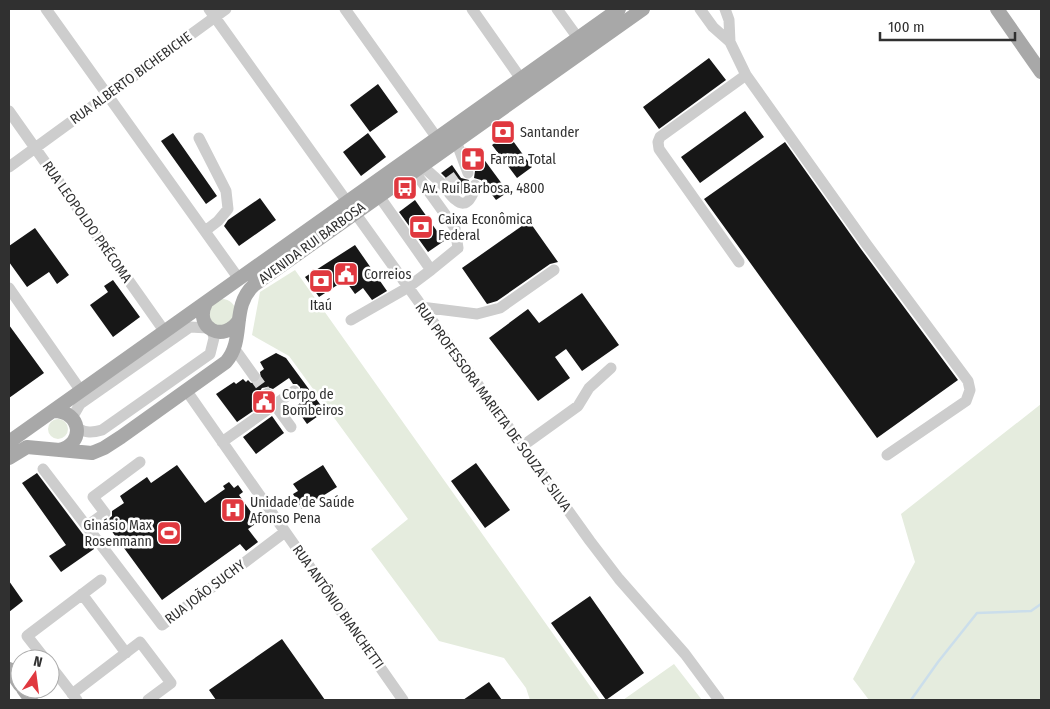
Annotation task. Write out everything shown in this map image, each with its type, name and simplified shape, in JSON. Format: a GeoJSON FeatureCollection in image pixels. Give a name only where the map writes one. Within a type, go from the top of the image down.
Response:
{"type":"FeatureCollection","features":[{"type":"Feature","properties":{"kind":"main road","name":"AVENIDA RUI BARBOSA"},"geometry":{"type":"LineString","coordinates":[[9,442],[239,280],[350,207],[379,196],[456,141],[578,38],[619,9]]}},
{"type":"Feature","properties":{"kind":"main road","name":"AVENIDA RUI BARBOSA"},"geometry":{"type":"LineString","coordinates":[[9,458],[27,447],[85,453],[98,451],[226,362],[234,348],[239,315],[247,292],[254,285],[437,138],[643,9]]}},
{"type":"Feature","properties":{"kind":"main road"},"geometry":{"type":"LineString","coordinates":[[999,9],[1041,72]]}},
{"type":"Feature","properties":{"kind":"main road"},"geometry":{"type":"LineString","coordinates":[[222,295],[230,297],[236,303],[239,315],[234,327],[228,331],[220,332],[210,329],[202,316],[210,300],[222,295]]}},
{"type":"Feature","properties":{"kind":"main road"},"geometry":{"type":"LineString","coordinates":[[40,419],[37,428],[38,436],[43,444],[55,450],[64,449],[73,443],[76,438],[74,423],[67,413],[54,411]]}},
{"type":"Feature","properties":{"kind":"street"},"geometry":{"type":"LineString","coordinates":[[46,9],[239,280]]}},
{"type":"Feature","properties":{"kind":"street","name":"RUA ALBERTO BICHEBICHE"},"geometry":{"type":"LineString","coordinates":[[9,167],[108,95],[212,13],[226,9]]}},
{"type":"Feature","properties":{"kind":"street"},"geometry":{"type":"LineString","coordinates":[[345,9],[437,138]]}},
{"type":"Feature","properties":{"kind":"street"},"geometry":{"type":"LineString","coordinates":[[472,9],[525,84]]}},
{"type":"Feature","properties":{"kind":"street"},"geometry":{"type":"LineString","coordinates":[[556,9],[578,38]]}},
{"type":"Feature","properties":{"kind":"street"},"geometry":{"type":"LineString","coordinates":[[700,9],[713,27],[730,42],[746,75],[867,245],[968,381],[970,390],[966,401],[887,455]]}},
{"type":"Feature","properties":{"kind":"street"},"geometry":{"type":"LineString","coordinates":[[725,9],[730,20],[730,42]]}},
{"type":"Feature","properties":{"kind":"street","name":"RUA PROFESSORA MARIETA DE SOUZA E SILVA"},"geometry":{"type":"LineString","coordinates":[[212,13],[407,288],[605,562],[685,654],[719,700]]}},
{"type":"Feature","properties":{"kind":"street"},"geometry":{"type":"LineString","coordinates":[[739,262],[659,149],[658,142],[660,138],[746,75]]}},
{"type":"Feature","properties":{"kind":"street","name":"RUA LEOPOLDO PRÉCOMA"},"geometry":{"type":"LineString","coordinates":[[9,111],[165,332]]}},
{"type":"Feature","properties":{"kind":"street"},"geometry":{"type":"LineString","coordinates":[[199,138],[226,191],[228,209],[218,221],[205,231]]}},
{"type":"Feature","properties":{"kind":"street"},"geometry":{"type":"LineString","coordinates":[[456,141],[464,173]]}},
{"type":"Feature","properties":{"kind":"street"},"geometry":{"type":"LineString","coordinates":[[418,168],[446,184],[456,200],[461,203],[468,202],[472,197],[475,185]]}},
{"type":"Feature","properties":{"kind":"street"},"geometry":{"type":"LineString","coordinates":[[351,320],[407,288],[458,248],[455,228],[418,168]]}},
{"type":"Feature","properties":{"kind":"street"},"geometry":{"type":"LineString","coordinates":[[379,196],[432,270]]}},
{"type":"Feature","properties":{"kind":"street"},"geometry":{"type":"LineString","coordinates":[[421,307],[477,314],[500,308],[554,270]]}},
{"type":"Feature","properties":{"kind":"street"},"geometry":{"type":"LineString","coordinates":[[9,288],[82,391]]}},
{"type":"Feature","properties":{"kind":"street"},"geometry":{"type":"LineString","coordinates":[[190,328],[210,329],[214,338],[210,354],[102,430],[94,433],[85,432],[74,423],[80,404],[190,328]]}},
{"type":"Feature","properties":{"kind":"street"},"geometry":{"type":"LineString","coordinates":[[234,348],[254,376]]}},
{"type":"Feature","properties":{"kind":"street"},"geometry":{"type":"LineString","coordinates":[[521,447],[578,406],[589,388],[611,368]]}},
{"type":"Feature","properties":{"kind":"street","name":"RUA ANTÔNIO BIANCHETTI"},"geometry":{"type":"LineString","coordinates":[[186,390],[404,700]]}},
{"type":"Feature","properties":{"kind":"street"},"geometry":{"type":"LineString","coordinates":[[222,442],[294,391]]}},
{"type":"Feature","properties":{"kind":"street"},"geometry":{"type":"LineString","coordinates":[[266,394],[291,427]]}},
{"type":"Feature","properties":{"kind":"street"},"geometry":{"type":"LineString","coordinates":[[87,526],[105,512],[93,497],[140,462]]}},
{"type":"Feature","properties":{"kind":"street","name":"RUA JOÃO SUCHY"},"geometry":{"type":"LineString","coordinates":[[43,469],[162,625],[285,532]]}},
{"type":"Feature","properties":{"kind":"street"},"geometry":{"type":"LineString","coordinates":[[37,649],[27,636],[101,580]]}},
{"type":"Feature","properties":{"kind":"street"},"geometry":{"type":"LineString","coordinates":[[82,594],[126,652]]}},
{"type":"Feature","properties":{"kind":"street"},"geometry":{"type":"LineString","coordinates":[[60,679],[74,697],[140,642],[171,683],[148,700]]}},
{"type":"Feature","properties":{"kind":"shaded area"},"geometry":{"type":"Polygon","coordinates":[[[295,270],[600,700],[530,700],[526,688],[504,658],[439,641],[371,549],[408,519],[289,356],[252,335],[260,292],[295,270]]]}},
{"type":"Feature","properties":{"kind":"shaded area"},"geometry":{"type":"Polygon","coordinates":[[[222,299],[232,303],[236,313],[232,323],[222,327],[212,323],[208,313],[212,303],[222,299]]]}},
{"type":"Feature","properties":{"kind":"shaded area"},"geometry":{"type":"Polygon","coordinates":[[[1041,404],[1041,700],[869,700],[853,679],[915,562],[901,514],[1041,404]]]}},
{"type":"Feature","properties":{"kind":"shaded area"},"geometry":{"type":"Polygon","coordinates":[[[54,419],[62,419],[68,425],[68,433],[62,439],[54,439],[48,433],[48,425],[54,419]]]}},
{"type":"Feature","properties":{"kind":"shaded area"},"geometry":{"type":"Polygon","coordinates":[[[674,664],[702,700],[623,700],[674,664]]]}},
{"type":"Feature","properties":{"kind":"building"},"geometry":{"type":"Polygon","coordinates":[[[709,58],[726,80],[659,129],[643,107],[709,58]]]}},
{"type":"Feature","properties":{"kind":"building"},"geometry":{"type":"Polygon","coordinates":[[[378,84],[398,112],[370,132],[350,105],[378,84]]]}},
{"type":"Feature","properties":{"kind":"building"},"geometry":{"type":"Polygon","coordinates":[[[745,111],[764,137],[700,183],[681,157],[745,111]]]}},
{"type":"Feature","properties":{"kind":"building"},"geometry":{"type":"Polygon","coordinates":[[[173,133],[217,196],[206,204],[161,141],[173,133]]]}},
{"type":"Feature","properties":{"kind":"building"},"geometry":{"type":"Polygon","coordinates":[[[368,133],[386,157],[361,176],[343,152],[368,133]]]}},
{"type":"Feature","properties":{"kind":"building"},"geometry":{"type":"Polygon","coordinates":[[[508,134],[532,167],[517,178],[492,145],[508,134]]]}},
{"type":"Feature","properties":{"kind":"building"},"geometry":{"type":"Polygon","coordinates":[[[785,142],[958,380],[877,438],[704,199],[785,142]]]}},
{"type":"Feature","properties":{"kind":"building"},"geometry":{"type":"Polygon","coordinates":[[[480,154],[508,192],[496,200],[481,180],[474,178],[475,171],[471,160],[480,154]]]}},
{"type":"Feature","properties":{"kind":"building"},"geometry":{"type":"Polygon","coordinates":[[[452,165],[461,178],[469,180],[463,195],[441,173],[452,165]]]}},
{"type":"Feature","properties":{"kind":"building"},"geometry":{"type":"Polygon","coordinates":[[[260,198],[276,220],[239,246],[224,226],[228,220],[260,198]]]}},
{"type":"Feature","properties":{"kind":"building","name":"Caixa Econômica Federal"},"geometry":{"type":"Polygon","coordinates":[[[415,200],[444,241],[428,252],[399,212],[415,200]]]}},
{"type":"Feature","properties":{"kind":"building"},"geometry":{"type":"Polygon","coordinates":[[[529,221],[558,262],[550,264],[497,301],[487,304],[462,268],[529,221]]]}},
{"type":"Feature","properties":{"kind":"building"},"geometry":{"type":"Polygon","coordinates":[[[35,228],[69,275],[57,284],[49,272],[27,287],[9,262],[9,246],[35,228]]]}},
{"type":"Feature","properties":{"kind":"building"},"geometry":{"type":"Polygon","coordinates":[[[355,245],[387,291],[372,300],[363,288],[355,294],[345,280],[319,297],[305,277],[355,245]]]}},
{"type":"Feature","properties":{"kind":"building"},"geometry":{"type":"Polygon","coordinates":[[[113,280],[140,317],[113,337],[90,305],[108,292],[104,286],[113,280]]]}},
{"type":"Feature","properties":{"kind":"building"},"geometry":{"type":"Polygon","coordinates":[[[582,293],[619,345],[582,371],[566,349],[555,357],[570,378],[538,401],[489,338],[528,309],[539,323],[582,293]]]}},
{"type":"Feature","properties":{"kind":"building"},"geometry":{"type":"Polygon","coordinates":[[[9,325],[44,373],[9,398],[9,325]]]}},
{"type":"Feature","properties":{"kind":"building"},"geometry":{"type":"Polygon","coordinates":[[[276,353],[286,358],[325,411],[307,424],[295,407],[303,401],[300,387],[297,384],[293,384],[289,378],[273,389],[262,388],[260,391],[261,398],[255,401],[259,407],[237,422],[216,394],[234,382],[236,384],[243,379],[251,383],[258,382],[261,379],[260,372],[264,369],[260,362],[276,353]]]}},
{"type":"Feature","properties":{"kind":"building"},"geometry":{"type":"Polygon","coordinates":[[[272,416],[284,433],[256,454],[243,437],[272,416]]]}},
{"type":"Feature","properties":{"kind":"building"},"geometry":{"type":"Polygon","coordinates":[[[476,463],[510,510],[485,528],[451,481],[476,463]]]}},
{"type":"Feature","properties":{"kind":"building","name":"Ginásio Max Rosenmann"},"geometry":{"type":"Polygon","coordinates":[[[177,465],[205,503],[225,489],[223,486],[229,482],[234,488],[238,485],[243,492],[239,495],[258,522],[248,529],[258,542],[246,551],[240,544],[162,600],[105,522],[112,516],[112,511],[124,503],[120,496],[147,477],[151,483],[177,465]]]}},
{"type":"Feature","properties":{"kind":"building"},"geometry":{"type":"Polygon","coordinates":[[[323,465],[337,487],[302,509],[293,494],[298,491],[293,484],[323,465]]]}},
{"type":"Feature","properties":{"kind":"building"},"geometry":{"type":"Polygon","coordinates":[[[37,473],[94,549],[61,572],[49,556],[66,545],[22,483],[37,473]]]}},
{"type":"Feature","properties":{"kind":"building"},"geometry":{"type":"Polygon","coordinates":[[[9,581],[23,601],[9,612],[9,581]]]}},
{"type":"Feature","properties":{"kind":"building"},"geometry":{"type":"Polygon","coordinates":[[[590,596],[644,673],[606,700],[551,623],[590,596]]]}},
{"type":"Feature","properties":{"kind":"building"},"geometry":{"type":"Polygon","coordinates":[[[282,639],[325,700],[216,700],[209,690],[282,639]]]}},
{"type":"Feature","properties":{"kind":"building"},"geometry":{"type":"Polygon","coordinates":[[[489,682],[502,700],[463,700],[489,682]]]}},
{"type":"Feature","properties":{"kind":"waterway"},"geometry":{"type":"LineString","coordinates":[[911,700],[977,613],[1031,611],[1041,604]]}},
{"type":"Feature","properties":{"kind":"tunnel"},"geometry":{"type":"LineString","coordinates":[[448,183],[459,175]]}},
{"type":"Feature","properties":{"kind":"tunnel"},"geometry":{"type":"LineString","coordinates":[[254,376],[267,394]]}},
{"type":"Feature","properties":{"kind":"place","name":"Santander"},"geometry":{"type":"Point","coordinates":[503,132]}},
{"type":"Feature","properties":{"kind":"place","name":"Farma Total"},"geometry":{"type":"Point","coordinates":[473,159]}},
{"type":"Feature","properties":{"kind":"place","name":"Av. Rui Barbosa, 4800"},"geometry":{"type":"Point","coordinates":[405,188]}},
{"type":"Feature","properties":{"kind":"place","name":"Caixa Econômica Federal"},"geometry":{"type":"Point","coordinates":[421,227]}},
{"type":"Feature","properties":{"kind":"place","name":"Correios"},"geometry":{"type":"Point","coordinates":[346,274]}},
{"type":"Feature","properties":{"kind":"place","name":"Itaú"},"geometry":{"type":"Point","coordinates":[321,281]}},
{"type":"Feature","properties":{"kind":"place","name":"Corpo de Bombeiros"},"geometry":{"type":"Point","coordinates":[264,402]}},
{"type":"Feature","properties":{"kind":"place","name":"Unidade de Saúde Afonso Pena"},"geometry":{"type":"Point","coordinates":[233,510]}},
{"type":"Feature","properties":{"kind":"place","name":"Ginásio Max Rosenmann"},"geometry":{"type":"Point","coordinates":[169,533]}}]}
